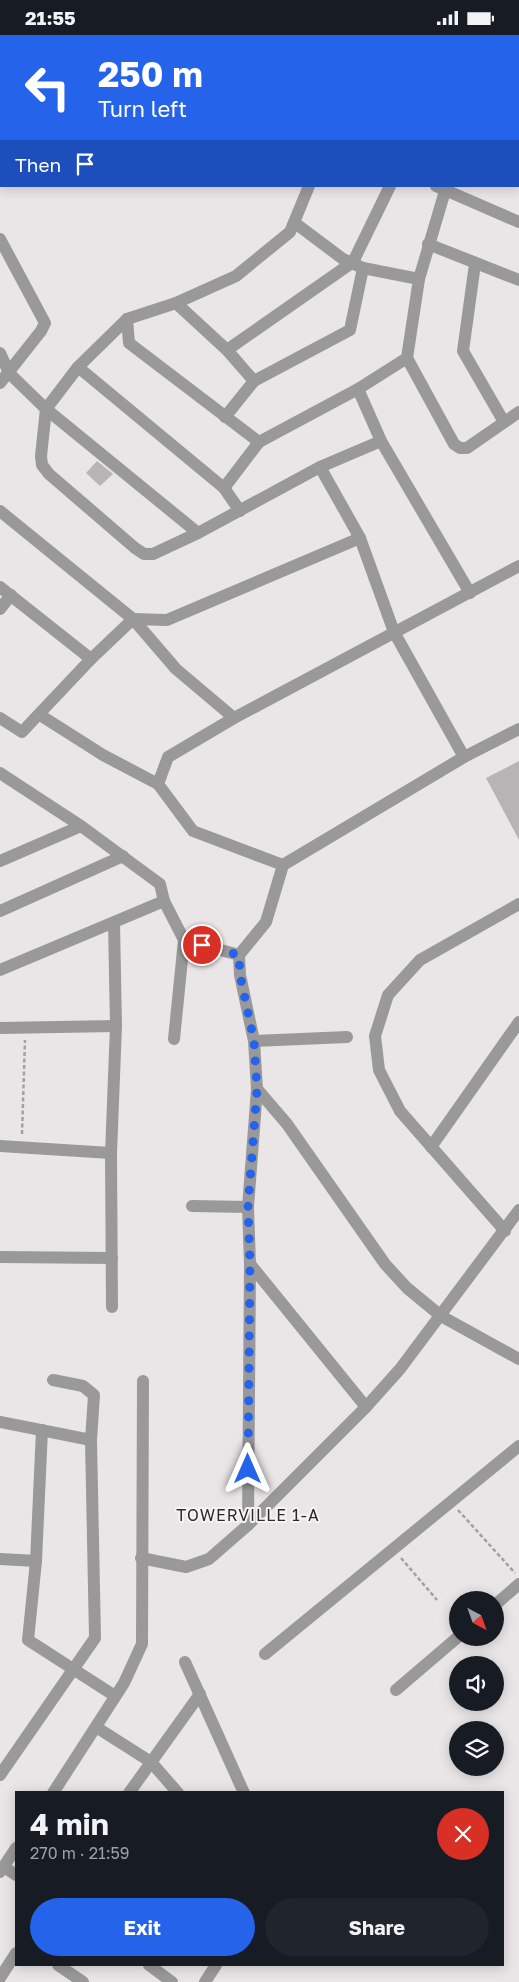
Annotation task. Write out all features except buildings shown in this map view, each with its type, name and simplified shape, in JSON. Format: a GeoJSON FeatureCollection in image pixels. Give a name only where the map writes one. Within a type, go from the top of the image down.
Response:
{"type":"FeatureCollection","features":[{"type":"Feature","properties":{"kind":"street"},"geometry":{"type":"LineString","coordinates":[[309,187],[290,233],[236,276],[176,303],[127,319],[78,367],[46,409],[40,456],[42,465],[49,474],[135,548],[144,554],[153,554],[198,533],[320,467],[381,441]]}},
{"type":"Feature","properties":{"kind":"street"},"geometry":{"type":"LineString","coordinates":[[225,417],[254,381],[350,330],[358,265],[390,187]]}},
{"type":"Feature","properties":{"kind":"street"},"geometry":{"type":"LineString","coordinates":[[519,222],[440,188],[419,279],[407,358],[454,444],[460,448],[467,448],[519,412]]}},
{"type":"Feature","properties":{"kind":"street"},"geometry":{"type":"LineString","coordinates":[[295,223],[343,259],[358,265],[419,279]]}},
{"type":"Feature","properties":{"kind":"street"},"geometry":{"type":"LineString","coordinates":[[0,239],[45,323],[41,331],[4,378]]}},
{"type":"Feature","properties":{"kind":"street"},"geometry":{"type":"LineString","coordinates":[[428,244],[519,280]]}},
{"type":"Feature","properties":{"kind":"street"},"geometry":{"type":"LineString","coordinates":[[475,264],[463,351],[504,422]]}},
{"type":"Feature","properties":{"kind":"street"},"geometry":{"type":"LineString","coordinates":[[227,350],[358,265]]}},
{"type":"Feature","properties":{"kind":"street"},"geometry":{"type":"LineString","coordinates":[[176,303],[227,350],[254,381]]}},
{"type":"Feature","properties":{"kind":"street"},"geometry":{"type":"LineString","coordinates":[[127,319],[129,343],[259,442]]}},
{"type":"Feature","properties":{"kind":"street"},"geometry":{"type":"LineString","coordinates":[[0,353],[4,378],[46,409],[198,533]]}},
{"type":"Feature","properties":{"kind":"street"},"geometry":{"type":"LineString","coordinates":[[224,487],[259,442],[358,389],[407,358]]}},
{"type":"Feature","properties":{"kind":"street"},"geometry":{"type":"LineString","coordinates":[[78,367],[224,487],[240,511]]}},
{"type":"Feature","properties":{"kind":"street"},"geometry":{"type":"LineString","coordinates":[[358,389],[381,441],[470,593]]}},
{"type":"Feature","properties":{"kind":"street"},"geometry":{"type":"LineString","coordinates":[[320,467],[360,538],[394,632],[464,757]]}},
{"type":"Feature","properties":{"kind":"street"},"geometry":{"type":"LineString","coordinates":[[0,529],[4,515],[133,619],[176,669],[234,718]]}},
{"type":"Feature","properties":{"kind":"street"},"geometry":{"type":"LineString","coordinates":[[0,718],[22,732],[91,659],[133,619],[167,620],[360,538]]}},
{"type":"Feature","properties":{"kind":"street"},"geometry":{"type":"LineString","coordinates":[[158,784],[168,757],[234,718],[519,566]]}},
{"type":"Feature","properties":{"kind":"street"},"geometry":{"type":"LineString","coordinates":[[0,587],[91,659]]}},
{"type":"Feature","properties":{"kind":"street"},"geometry":{"type":"LineString","coordinates":[[0,609],[11,595]]}},
{"type":"Feature","properties":{"kind":"street"},"geometry":{"type":"LineString","coordinates":[[40,715],[103,755],[158,784],[193,831],[283,865]]}},
{"type":"Feature","properties":{"kind":"street"},"geometry":{"type":"LineString","coordinates":[[248,1525],[250,1264],[248,1207],[257,1089],[254,1041],[240,975],[239,955],[266,922],[283,865],[464,757],[519,729]]}},
{"type":"Feature","properties":{"kind":"street"},"geometry":{"type":"LineString","coordinates":[[0,773],[81,826],[160,884],[164,901],[184,940],[174,1039]]}},
{"type":"Feature","properties":{"kind":"street"},"geometry":{"type":"LineString","coordinates":[[0,861],[81,826]]}},
{"type":"Feature","properties":{"kind":"street"},"geometry":{"type":"LineString","coordinates":[[0,911],[122,856]]}},
{"type":"Feature","properties":{"kind":"street"},"geometry":{"type":"LineString","coordinates":[[0,970],[164,901]]}},
{"type":"Feature","properties":{"kind":"street"},"geometry":{"type":"LineString","coordinates":[[505,1231],[400,1111],[379,1070],[375,1036],[388,995],[420,960],[519,904]]}},
{"type":"Feature","properties":{"kind":"street"},"geometry":{"type":"LineString","coordinates":[[112,1307],[111,1153],[116,1026],[114,923]]}},
{"type":"Feature","properties":{"kind":"street"},"geometry":{"type":"LineString","coordinates":[[184,940],[239,955]]}},
{"type":"Feature","properties":{"kind":"street"},"geometry":{"type":"LineString","coordinates":[[430,1147],[519,1022]]}},
{"type":"Feature","properties":{"kind":"street"},"geometry":{"type":"LineString","coordinates":[[0,1028],[116,1026]]}},
{"type":"Feature","properties":{"kind":"street"},"geometry":{"type":"LineString","coordinates":[[254,1041],[347,1037]]}},
{"type":"Feature","properties":{"kind":"street"},"geometry":{"type":"LineString","coordinates":[[257,1089],[287,1124],[385,1264],[407,1288],[441,1317],[519,1359]]}},
{"type":"Feature","properties":{"kind":"street"},"geometry":{"type":"LineString","coordinates":[[0,1146],[111,1153]]}},
{"type":"Feature","properties":{"kind":"street"},"geometry":{"type":"LineString","coordinates":[[192,1207],[248,1207]]}},
{"type":"Feature","properties":{"kind":"street"},"geometry":{"type":"LineString","coordinates":[[141,1559],[186,1567],[208,1559],[248,1525],[366,1407],[400,1369],[519,1211]]}},
{"type":"Feature","properties":{"kind":"street"},"geometry":{"type":"LineString","coordinates":[[0,1257],[112,1259]]}},
{"type":"Feature","properties":{"kind":"street"},"geometry":{"type":"LineString","coordinates":[[250,1264],[366,1407]]}},
{"type":"Feature","properties":{"kind":"street"},"geometry":{"type":"LineString","coordinates":[[0,1775],[95,1638],[91,1440],[94,1395],[83,1386],[53,1380]]}},
{"type":"Feature","properties":{"kind":"street"},"geometry":{"type":"LineString","coordinates":[[54,1791],[124,1683],[142,1644],[143,1381]]}},
{"type":"Feature","properties":{"kind":"street"},"geometry":{"type":"LineString","coordinates":[[0,1422],[91,1440]]}},
{"type":"Feature","properties":{"kind":"street"},"geometry":{"type":"LineString","coordinates":[[42,1430],[36,1561],[28,1640],[115,1696]]}},
{"type":"Feature","properties":{"kind":"street"},"geometry":{"type":"LineString","coordinates":[[265,1654],[519,1446]]}},
{"type":"Feature","properties":{"kind":"street"},"geometry":{"type":"LineString","coordinates":[[0,1559],[36,1561]]}},
{"type":"Feature","properties":{"kind":"street"},"geometry":{"type":"LineString","coordinates":[[504,1597],[519,1584]]}},
{"type":"Feature","properties":{"kind":"street"},"geometry":{"type":"LineString","coordinates":[[396,1690],[449,1645]]}},
{"type":"Feature","properties":{"kind":"street"},"geometry":{"type":"LineString","coordinates":[[185,1662],[243,1791]]}},
{"type":"Feature","properties":{"kind":"street"},"geometry":{"type":"LineString","coordinates":[[130,1791],[200,1694]]}},
{"type":"Feature","properties":{"kind":"street"},"geometry":{"type":"LineString","coordinates":[[96,1727],[151,1762],[176,1791]]}},
{"type":"Feature","properties":{"kind":"street"},"geometry":{"type":"LineString","coordinates":[[15,1850],[2,1870],[15,1875]]}},
{"type":"Feature","properties":{"kind":"street"},"geometry":{"type":"LineString","coordinates":[[0,1978],[15,1955]]}},
{"type":"Feature","properties":{"kind":"street"},"geometry":{"type":"LineString","coordinates":[[59,1966],[83,1982]]}},
{"type":"Feature","properties":{"kind":"street"},"geometry":{"type":"LineString","coordinates":[[151,1966],[172,1982]]}},
{"type":"Feature","properties":{"kind":"street"},"geometry":{"type":"LineString","coordinates":[[204,1982],[215,1966]]}},
{"type":"Feature","properties":{"kind":"path"},"geometry":{"type":"LineString","coordinates":[[22,1147],[25,1028]]}},
{"type":"Feature","properties":{"kind":"path"},"geometry":{"type":"LineString","coordinates":[[450,1502],[519,1577]]}},
{"type":"Feature","properties":{"kind":"path"},"geometry":{"type":"LineString","coordinates":[[394,1549],[437,1600]]}},
{"type":"Feature","properties":{"kind":"district","name":"TOWERVILLE 1-A"},"geometry":{"type":"Point","coordinates":[248,1515]}},
{"type":"Feature","properties":{"kind":"route"},"geometry":{"type":"LineString","coordinates":[[202,945],[239,955],[240,975],[254,1041],[257,1089],[248,1207],[250,1264],[248,1469]]}}]}
